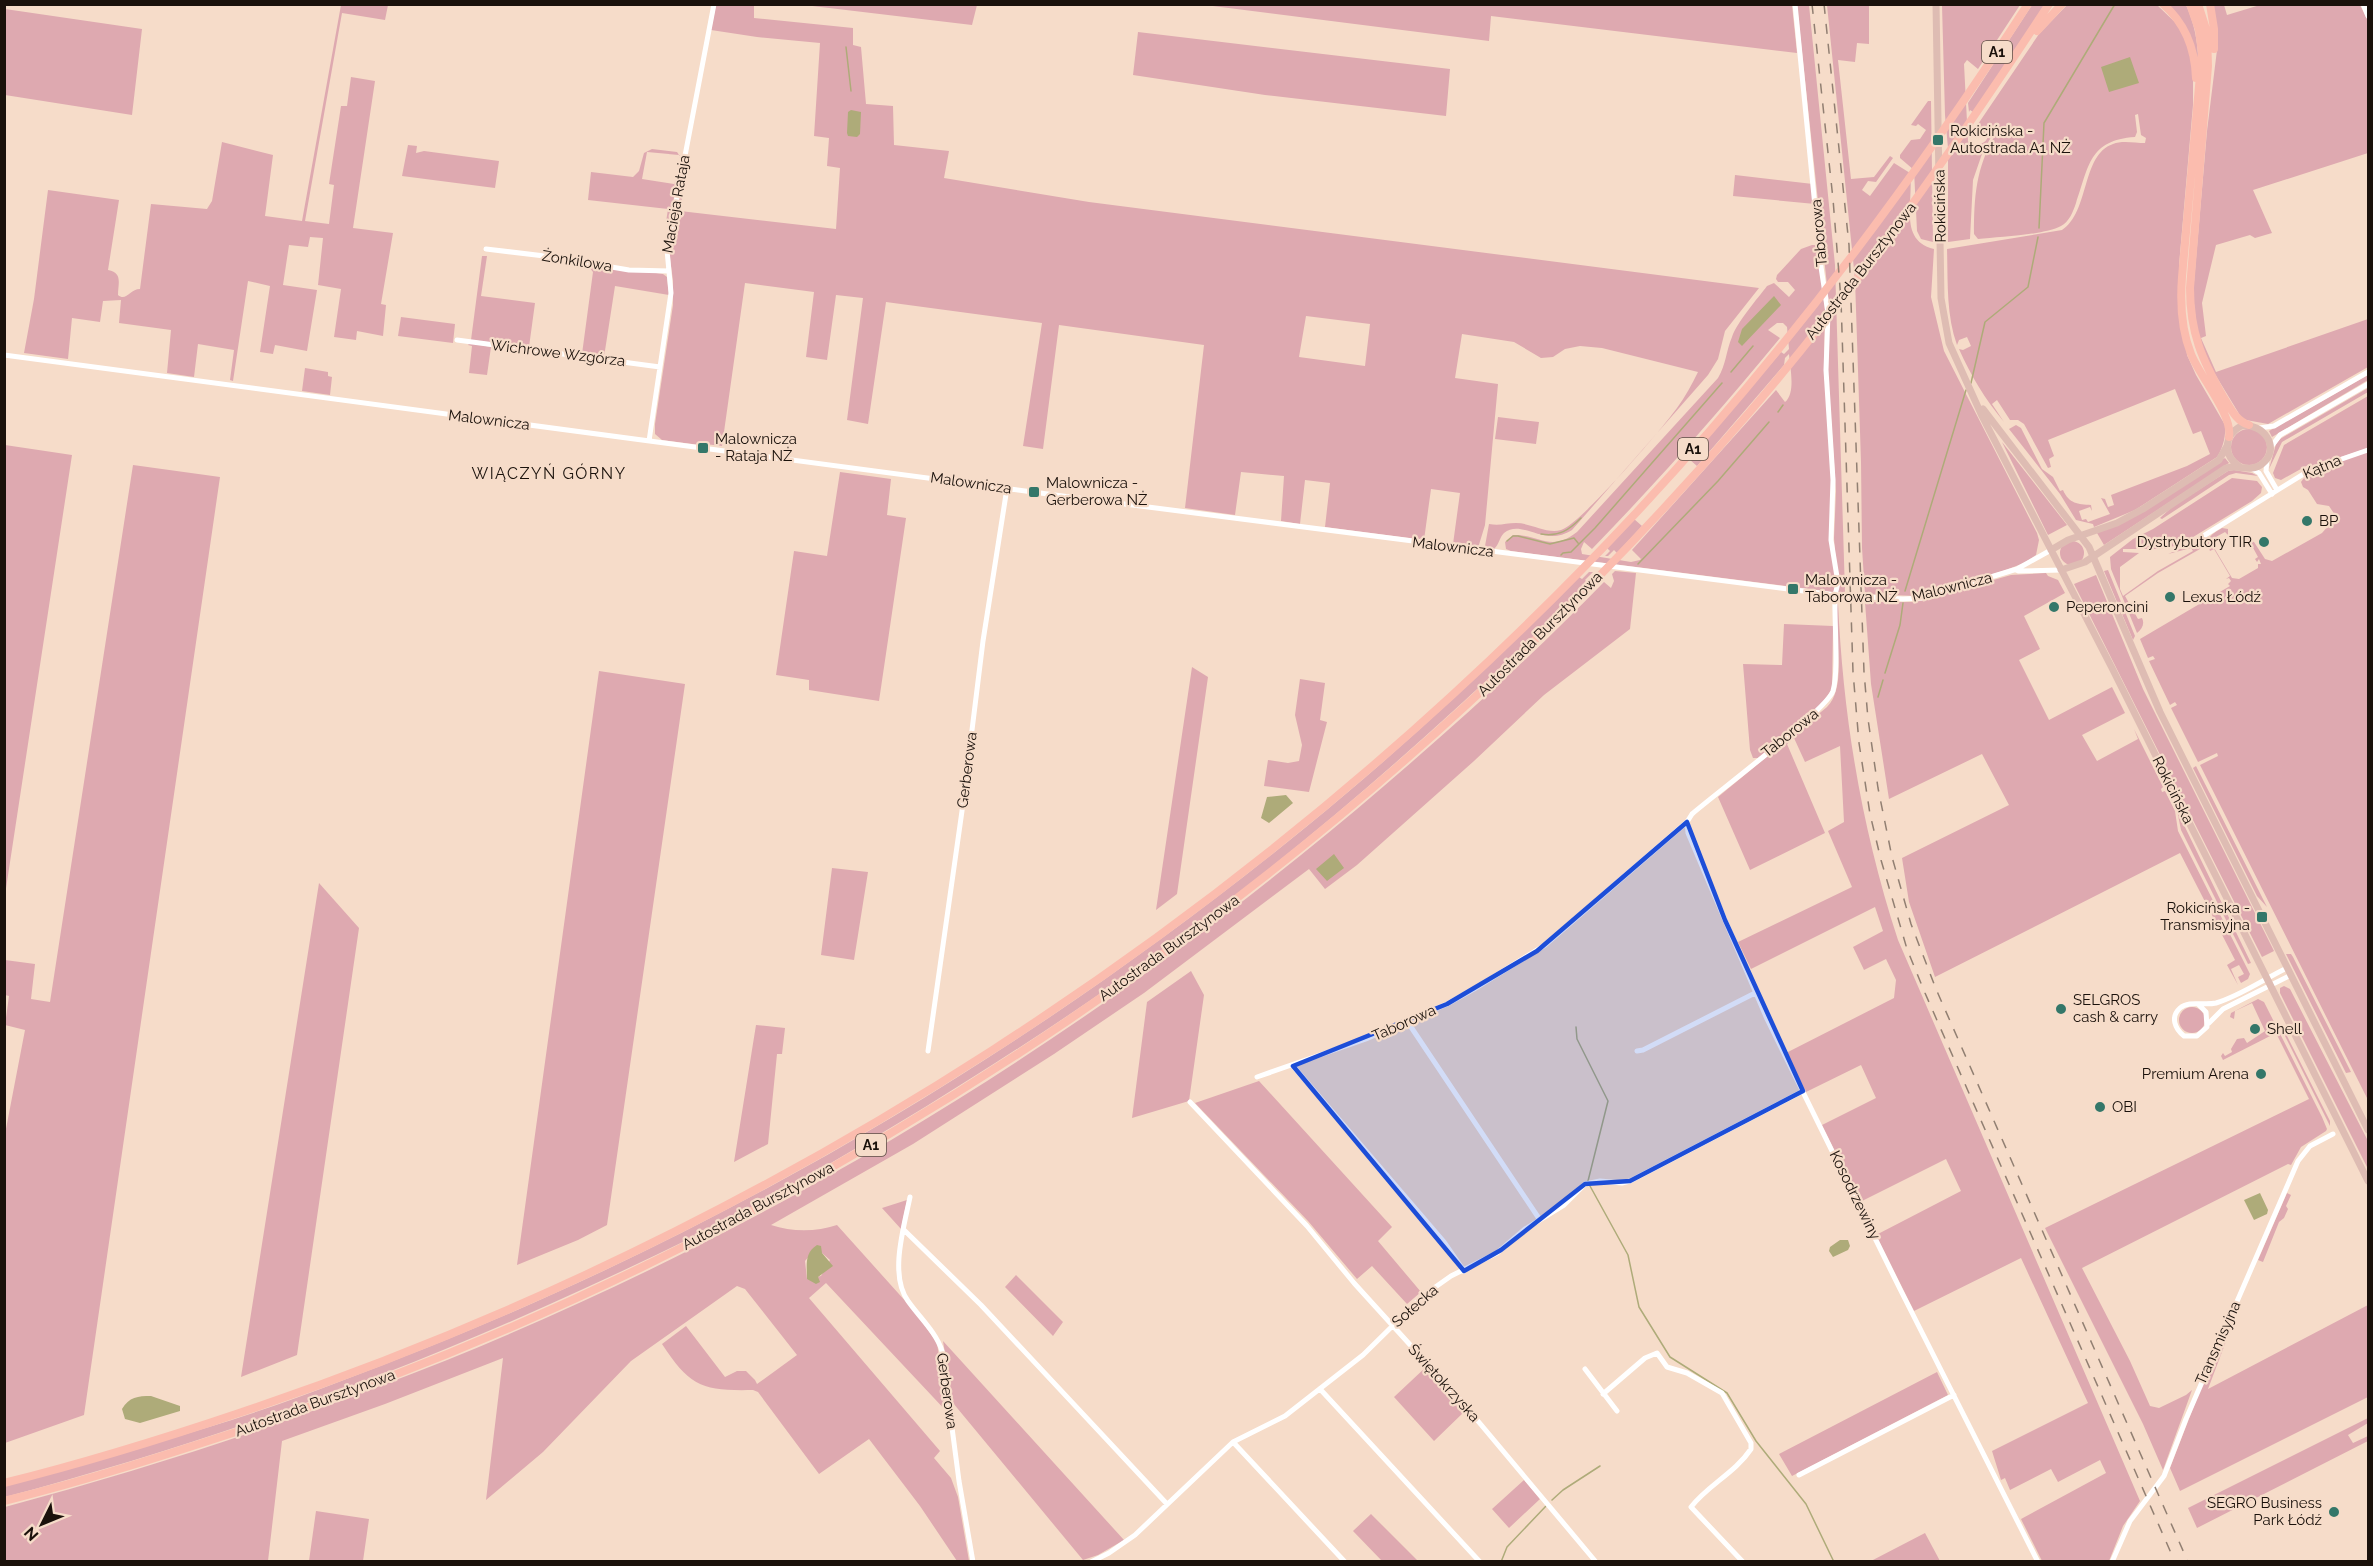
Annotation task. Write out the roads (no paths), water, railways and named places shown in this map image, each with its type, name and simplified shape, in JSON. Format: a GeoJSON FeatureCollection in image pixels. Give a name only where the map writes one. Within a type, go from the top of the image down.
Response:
{"type":"FeatureCollection","features":[{"type":"Feature","properties":{"kind":"highway","name":"Autostrada Bursztynowa"},"geometry":{"type":"LineString","coordinates":[[6,1483],[150,1442],[279,1400],[381,1362],[575,1280],[764,1185],[870,1125],[966,1067],[1085,989],[1242,873],[1406,737],[1500,650],[1594,556],[1686,457],[1788,338],[1879,222],[1966,99],[2028,4]]}},
{"type":"Feature","properties":{"kind":"highway","name":"Autostrada Bursztynowa"},"geometry":{"type":"LineString","coordinates":[[8,1500],[155,1458],[285,1415],[471,1344],[558,1306],[684,1246],[870,1145],[956,1094],[1071,1019],[1173,947],[1264,878],[1448,722],[1513,662],[1602,573],[1707,460],[1789,363],[1906,214],[1967,128],[2049,4]]}},
{"type":"Feature","properties":{"kind":"highway"},"geometry":{"type":"LineString","coordinates":[[2015,56],[2062,4]]}},
{"type":"Feature","properties":{"kind":"highway"},"geometry":{"type":"LineString","coordinates":[[2163,4],[2182,26],[2193,51],[2196,88],[2194,136]]}},
{"type":"Feature","properties":{"kind":"highway"},"geometry":{"type":"LineString","coordinates":[[2190,4],[2199,30],[2202,53],[2182,277],[2181,313],[2192,358],[2228,422],[2228,442]]}},
{"type":"Feature","properties":{"kind":"highway"},"geometry":{"type":"LineString","coordinates":[[2198,4],[2208,41],[2207,97]]}},
{"type":"Feature","properties":{"kind":"highway"},"geometry":{"type":"LineString","coordinates":[[2210,4],[2214,48],[2207,97],[2190,288],[2190,312],[2196,342],[2211,376],[2236,417],[2249,425]]}},
{"type":"Feature","properties":{"kind":"main road","name":"Rokicińska"},"geometry":{"type":"LineString","coordinates":[[1936,4],[1942,312],[1949,343],[1982,416],[2368,1181]]}},
{"type":"Feature","properties":{"kind":"main road","name":"Rokicińska"},"geometry":{"type":"LineString","coordinates":[[1976,400],[2081,535],[2093,557],[2150,693],[2368,1130]]}},
{"type":"Feature","properties":{"kind":"main road"},"geometry":{"type":"LineString","coordinates":[[2051,550],[2081,535],[2117,523],[2143,509],[2217,461],[2224,454],[2228,442],[2238,428],[2249,425],[2259,428],[2268,436],[2270,448],[2262,464],[2251,468],[2232,466],[2224,469],[2093,557],[2077,566],[2061,570]]}},
{"type":"Feature","properties":{"kind":"main road"},"geometry":{"type":"LineString","coordinates":[[2228,442],[2231,460],[2241,467]]}},
{"type":"Feature","properties":{"kind":"street","name":"Macieja Rataja"},"geometry":{"type":"LineString","coordinates":[[649,441],[671,293],[667,250],[714,4]]}},
{"type":"Feature","properties":{"kind":"street","name":"Taborowa"},"geometry":{"type":"LineString","coordinates":[[1257,1077],[1357,1043],[1407,1021],[1465,994],[1537,951],[1687,822],[1695,811],[1809,718],[1830,698],[1835,679],[1835,595],[1838,583],[1832,540],[1833,488],[1826,370],[1827,302],[1821,267],[1795,4]]}},
{"type":"Feature","properties":{"kind":"street"},"geometry":{"type":"LineString","coordinates":[[2363,4],[2368,16]]}},
{"type":"Feature","properties":{"kind":"street","name":"Żonkilowa"},"geometry":{"type":"LineString","coordinates":[[486,249],[553,256],[629,270],[669,271]]}},
{"type":"Feature","properties":{"kind":"street","name":"Wichrowe Wzgórza"},"geometry":{"type":"LineString","coordinates":[[456,340],[660,367]]}},
{"type":"Feature","properties":{"kind":"street","name":"Malownicza"},"geometry":{"type":"LineString","coordinates":[[4,355],[1835,595],[1918,598],[2006,573],[2026,565],[2051,550]]}},
{"type":"Feature","properties":{"kind":"street"},"geometry":{"type":"LineString","coordinates":[[2259,428],[2276,425],[2368,372]]}},
{"type":"Feature","properties":{"kind":"street"},"geometry":{"type":"LineString","coordinates":[[2270,448],[2278,436],[2368,384]]}},
{"type":"Feature","properties":{"kind":"street","name":"Kątna"},"geometry":{"type":"LineString","coordinates":[[2205,535],[2310,470],[2368,450]]}},
{"type":"Feature","properties":{"kind":"street"},"geometry":{"type":"LineString","coordinates":[[2267,458],[2267,472],[2274,492]]}},
{"type":"Feature","properties":{"kind":"street"},"geometry":{"type":"LineString","coordinates":[[2251,468],[2259,473],[2274,492]]}},
{"type":"Feature","properties":{"kind":"street","name":"Gerberowa"},"geometry":{"type":"LineString","coordinates":[[928,1051],[959,834],[983,641],[1007,488]]}},
{"type":"Feature","properties":{"kind":"street","name":"Malownicza"},"geometry":{"type":"LineString","coordinates":[[2006,573],[2061,570]]}},
{"type":"Feature","properties":{"kind":"street","name":"Kosodrzewiny"},"geometry":{"type":"LineString","coordinates":[[1687,822],[1688,833],[1698,858],[1756,992],[1900,1289],[2038,1562]]}},
{"type":"Feature","properties":{"kind":"street"},"geometry":{"type":"LineString","coordinates":[[2269,981],[2223,1009],[2208,1024],[2202,1034],[2194,1037],[2184,1036],[2176,1028],[2175,1018],[2180,1008],[2188,1004],[2220,1002],[2289,971]]}},
{"type":"Feature","properties":{"kind":"street"},"geometry":{"type":"LineString","coordinates":[[1637,1050],[1643,1050],[1756,992]]}},
{"type":"Feature","properties":{"kind":"street"},"geometry":{"type":"LineString","coordinates":[[2198,1004],[2206,1012],[2208,1024]]}},
{"type":"Feature","properties":{"kind":"street"},"geometry":{"type":"LineString","coordinates":[[1407,1021],[1540,1220]]}},
{"type":"Feature","properties":{"kind":"street"},"geometry":{"type":"LineString","coordinates":[[1293,1066],[1443,1242],[1464,1271]]}},
{"type":"Feature","properties":{"kind":"street","name":"Sołecka"},"geometry":{"type":"LineString","coordinates":[[1091,1562],[1135,1535],[1233,1442],[1286,1416],[1363,1355],[1424,1295],[1451,1276],[1497,1254],[1525,1229],[1564,1205],[1586,1185],[1600,1181],[1622,1183],[1630,1181],[1803,1090]]}},
{"type":"Feature","properties":{"kind":"street","name":"Świętokrzyska"},"geometry":{"type":"LineString","coordinates":[[1190,1102],[1307,1226],[1392,1326],[1462,1402],[1594,1559]]}},
{"type":"Feature","properties":{"kind":"street"},"geometry":{"type":"LineString","coordinates":[[2339,1121],[2333,1134],[2348,1140]]}},
{"type":"Feature","properties":{"kind":"street","name":"Transmisyjna"},"geometry":{"type":"LineString","coordinates":[[2112,1562],[2130,1521],[2164,1476],[2186,1419],[2298,1161],[2310,1146],[2333,1134]]}},
{"type":"Feature","properties":{"kind":"street","name":"Gerberowa"},"geometry":{"type":"LineString","coordinates":[[910,1197],[899,1256],[901,1288],[939,1342],[942,1351],[959,1481],[973,1562]]}},
{"type":"Feature","properties":{"kind":"street"},"geometry":{"type":"LineString","coordinates":[[904,1230],[1044,1371],[1167,1504]]}},
{"type":"Feature","properties":{"kind":"street"},"geometry":{"type":"LineString","coordinates":[[1603,1394],[1645,1358],[1658,1353],[1667,1367],[1687,1373],[1726,1397],[1751,1443],[1751,1449],[1723,1478],[1708,1488],[1691,1507],[1743,1562]]}},
{"type":"Feature","properties":{"kind":"street"},"geometry":{"type":"LineString","coordinates":[[1585,1370],[1617,1411]]}},
{"type":"Feature","properties":{"kind":"street"},"geometry":{"type":"LineString","coordinates":[[1320,1389],[1480,1562]]}},
{"type":"Feature","properties":{"kind":"street"},"geometry":{"type":"LineString","coordinates":[[1799,1475],[1954,1395]]}},
{"type":"Feature","properties":{"kind":"street"},"geometry":{"type":"LineString","coordinates":[[1233,1442],[1345,1562]]}},
{"type":"Feature","properties":{"kind":"street"},"geometry":{"type":"LineString","coordinates":[[1587,1562],[1594,1559]]}},
{"type":"Feature","properties":{"kind":"waterway"},"geometry":{"type":"LineString","coordinates":[[2039,228],[2044,123],[2115,4]]}},
{"type":"Feature","properties":{"kind":"waterway"},"geometry":{"type":"LineString","coordinates":[[846,47],[851,91]]}},
{"type":"Feature","properties":{"kind":"waterway"},"geometry":{"type":"LineString","coordinates":[[1971,383],[1985,322],[2028,287],[2038,237]]}},
{"type":"Feature","properties":{"kind":"waterway"},"geometry":{"type":"LineString","coordinates":[[1731,372],[1753,346]]}},
{"type":"Feature","properties":{"kind":"waterway"},"geometry":{"type":"LineString","coordinates":[[1561,555],[1571,552],[1595,528],[1722,383]]}},
{"type":"Feature","properties":{"kind":"waterway"},"geometry":{"type":"LineString","coordinates":[[1905,591],[1966,390]]}},
{"type":"Feature","properties":{"kind":"waterway"},"geometry":{"type":"LineString","coordinates":[[1778,412],[1783,405]]}},
{"type":"Feature","properties":{"kind":"waterway"},"geometry":{"type":"LineString","coordinates":[[1638,564],[1718,481],[1769,422]]}},
{"type":"Feature","properties":{"kind":"waterway"},"geometry":{"type":"LineString","coordinates":[[1541,534],[1563,532],[1581,518]]}},
{"type":"Feature","properties":{"kind":"waterway"},"geometry":{"type":"LineString","coordinates":[[1507,541],[1513,536],[1518,536],[1550,544],[1574,538],[1578,543]]}},
{"type":"Feature","properties":{"kind":"waterway"},"geometry":{"type":"LineString","coordinates":[[1885,673],[1900,625],[1903,603]]}},
{"type":"Feature","properties":{"kind":"waterway"},"geometry":{"type":"LineString","coordinates":[[1878,697],[1883,680]]}},
{"type":"Feature","properties":{"kind":"waterway"},"geometry":{"type":"LineString","coordinates":[[1576,1027],[1577,1039],[1608,1101],[1588,1181]]}},
{"type":"Feature","properties":{"kind":"waterway"},"geometry":{"type":"LineString","coordinates":[[1590,1186],[1628,1255],[1639,1307],[1670,1357],[1727,1393],[1756,1441],[1806,1504],[1834,1562]]}},
{"type":"Feature","properties":{"kind":"waterway"},"geometry":{"type":"LineString","coordinates":[[1552,1500],[1563,1490],[1600,1466]]}},
{"type":"Feature","properties":{"kind":"waterway"},"geometry":{"type":"LineString","coordinates":[[1501,1562],[1507,1547],[1546,1506]]}},
{"type":"Feature","properties":{"kind":"railway"},"geometry":{"type":"LineString","coordinates":[[1812,4],[1833,199],[1841,300],[1853,672],[1859,743],[1870,814],[1907,949],[2175,1562]]}},
{"type":"Feature","properties":{"kind":"railway"},"geometry":{"type":"LineString","coordinates":[[1824,4],[1849,245],[1864,672],[1878,788],[1892,857],[1911,924],[1936,989],[2188,1562]]}},
{"type":"Feature","properties":{"kind":"place","name":"Rokicińska - Autostrada A1 NŻ"},"geometry":{"type":"Point","coordinates":[1938,140]}},
{"type":"Feature","properties":{"kind":"place","name":"Malownicza - Rataja NŻ"},"geometry":{"type":"Point","coordinates":[703,448]}},
{"type":"Feature","properties":{"kind":"place","name":"Malownicza - Gerberowa NŻ"},"geometry":{"type":"Point","coordinates":[1034,492]}},
{"type":"Feature","properties":{"kind":"place","name":"BP"},"geometry":{"type":"Point","coordinates":[2307,521]}},
{"type":"Feature","properties":{"kind":"place","name":"Dystrybutory TIR"},"geometry":{"type":"Point","coordinates":[2264,542]}},
{"type":"Feature","properties":{"kind":"place","name":"Malownicza - Taborowa NŻ"},"geometry":{"type":"Point","coordinates":[1793,589]}},
{"type":"Feature","properties":{"kind":"place","name":"Lexus Łódź"},"geometry":{"type":"Point","coordinates":[2170,597]}},
{"type":"Feature","properties":{"kind":"place","name":"Peperoncini"},"geometry":{"type":"Point","coordinates":[2054,607]}},
{"type":"Feature","properties":{"kind":"place","name":"Rokicińska - Transmisyjna"},"geometry":{"type":"Point","coordinates":[2262,917]}},
{"type":"Feature","properties":{"kind":"place","name":"SELGROS cash & carry"},"geometry":{"type":"Point","coordinates":[2061,1009]}},
{"type":"Feature","properties":{"kind":"place","name":"Shell"},"geometry":{"type":"Point","coordinates":[2255,1029]}},
{"type":"Feature","properties":{"kind":"place","name":"Premium Arena"},"geometry":{"type":"Point","coordinates":[2261,1074]}},
{"type":"Feature","properties":{"kind":"place","name":"OBI"},"geometry":{"type":"Point","coordinates":[2100,1107]}},
{"type":"Feature","properties":{"kind":"place","name":"SEGRO Business Park Łódź"},"geometry":{"type":"Point","coordinates":[2334,1512]}},
{"type":"Feature","properties":{"kind":"district","name":"WIĄCZYŃ GÓRNY"},"geometry":{"type":"Point","coordinates":[549,473]}}]}
